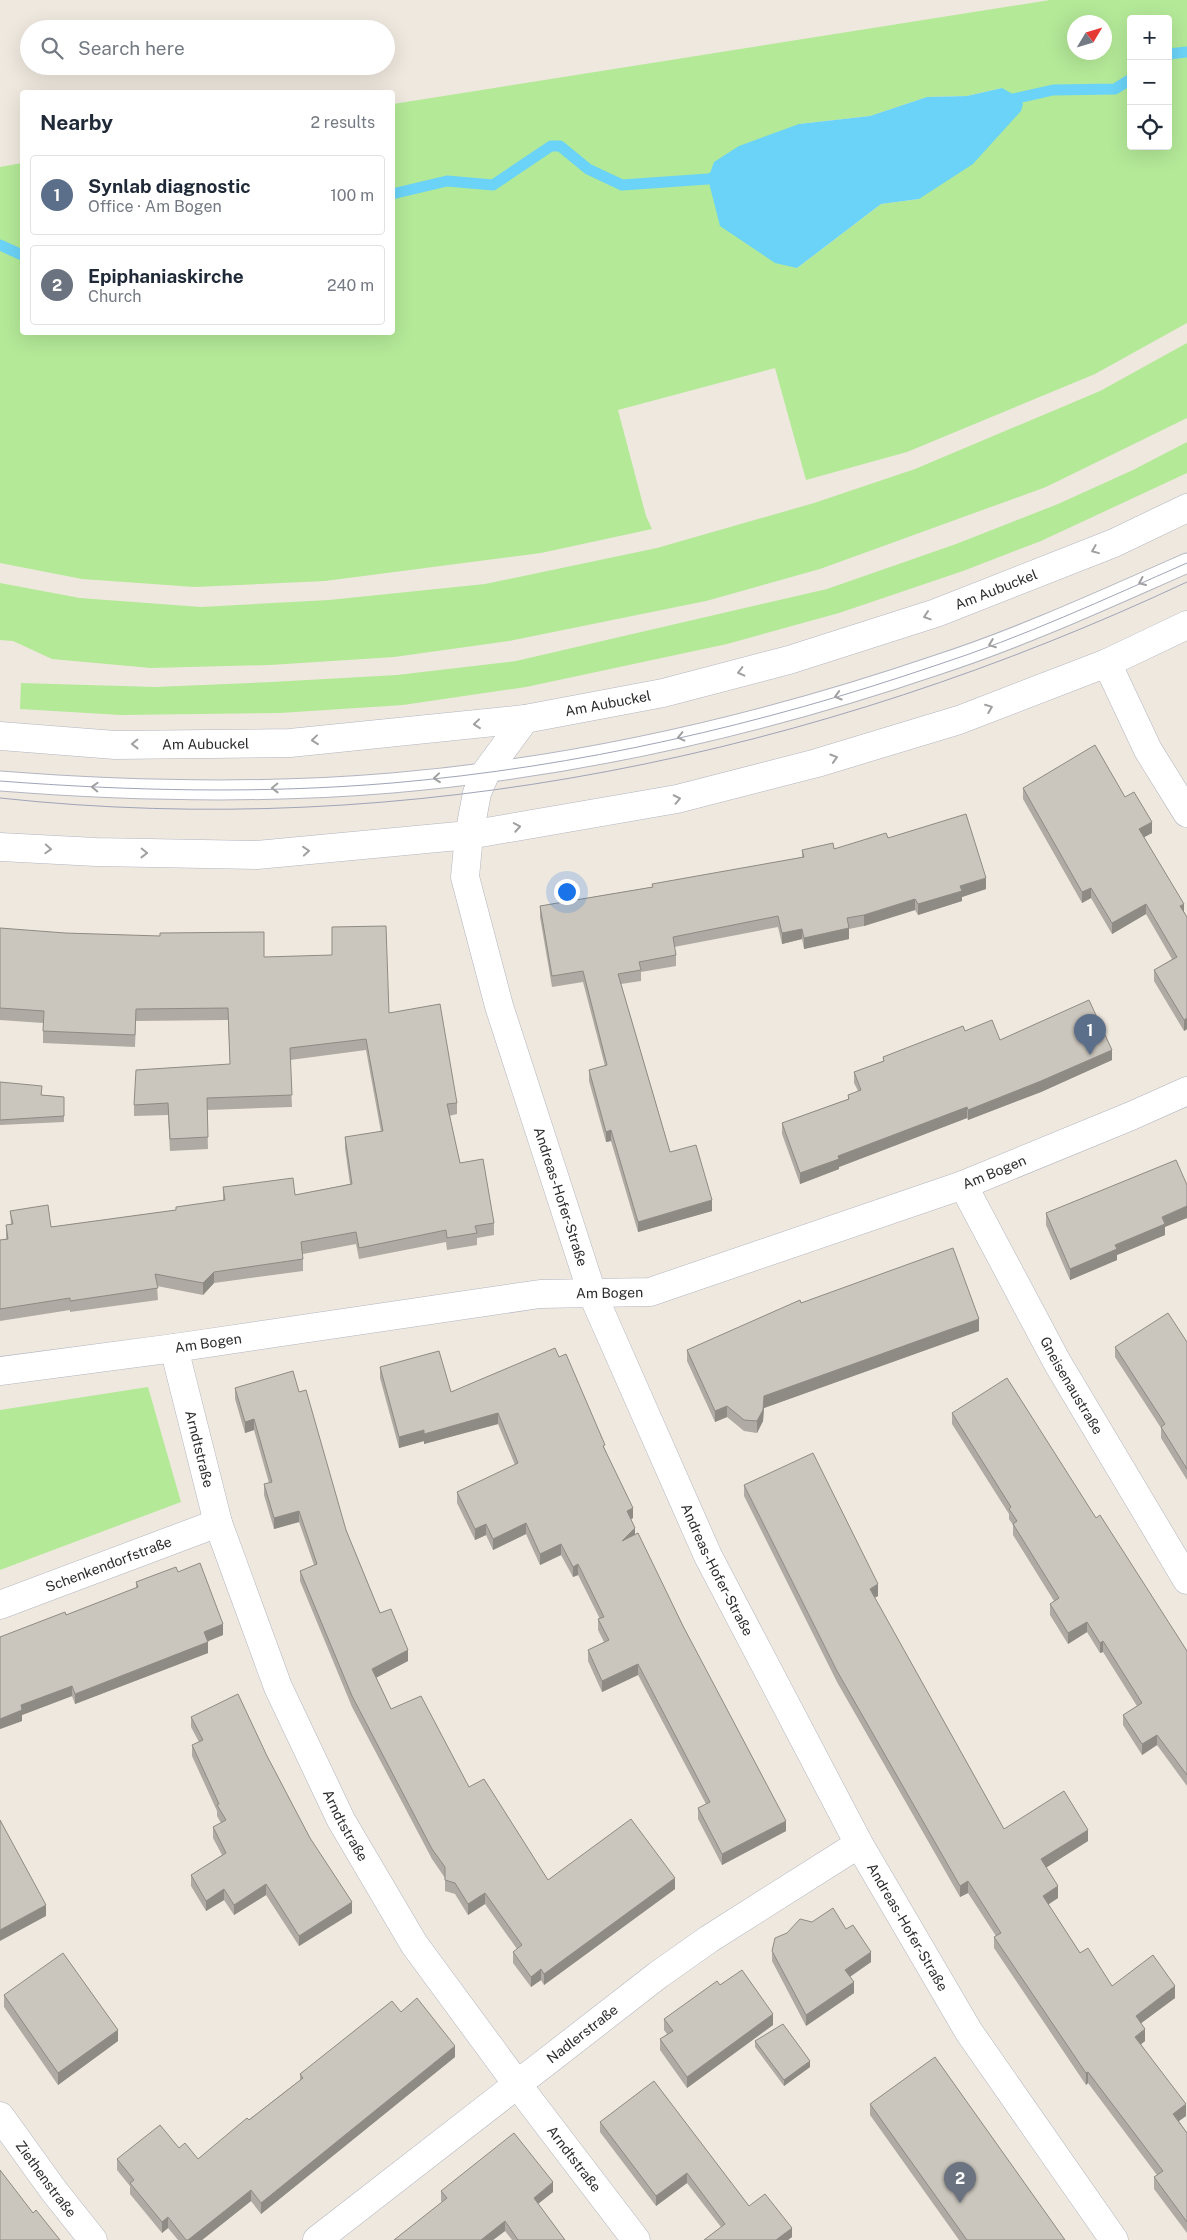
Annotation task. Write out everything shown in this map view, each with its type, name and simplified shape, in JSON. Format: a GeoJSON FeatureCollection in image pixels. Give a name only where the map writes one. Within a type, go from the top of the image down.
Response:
{"type":"FeatureCollection","features":[{"type":"Feature","properties":{"kind":"street","name":"Am Aubuckel"},"geometry":{"type":"LineString","coordinates":[[0,736],[115,745],[290,743],[526,719],[663,693],[798,657],[936,613],[1114,543],[1187,508]]}},
{"type":"Feature","properties":{"kind":"street"},"geometry":{"type":"LineString","coordinates":[[0,847],[96,852],[257,855],[469,835],[677,800],[817,763],[958,720],[1107,663],[1187,625]]}},
{"type":"Feature","properties":{"kind":"street"},"geometry":{"type":"LineString","coordinates":[[1107,663],[1148,750],[1187,813]]}},
{"type":"Feature","properties":{"kind":"street","name":"Andreas-Hofer-Straße"},"geometry":{"type":"LineString","coordinates":[[526,719],[486,772],[476,793],[465,877],[494,988],[592,1293],[708,1556],[859,1844],[969,2032],[1114,2240]]}},
{"type":"Feature","properties":{"kind":"street","name":"Am Bogen"},"geometry":{"type":"LineString","coordinates":[[0,1371],[174,1348],[540,1294],[650,1292],[963,1185],[1187,1091]]}},
{"type":"Feature","properties":{"kind":"street","name":"Gneisenaustraße"},"geometry":{"type":"LineString","coordinates":[[963,1185],[1057,1362],[1187,1580]]}},
{"type":"Feature","properties":{"kind":"street","name":"Arndtstraße"},"geometry":{"type":"LineString","coordinates":[[174,1348],[218,1523],[278,1687],[341,1820],[414,1944],[517,2084],[636,2240]]}},
{"type":"Feature","properties":{"kind":"street","name":"Schenkendorfstraße"},"geometry":{"type":"LineString","coordinates":[[0,1605],[218,1523]]}},
{"type":"Feature","properties":{"kind":"street","name":"Nadlerstraße"},"geometry":{"type":"LineString","coordinates":[[318,2240],[658,1975],[709,1939],[859,1844]]}},
{"type":"Feature","properties":{"kind":"street","name":"Ziethenstraße"},"geometry":{"type":"LineString","coordinates":[[0,2116],[54,2191],[93,2240]]}},
{"type":"Feature","properties":{"kind":"lane"},"geometry":{"type":"LineString","coordinates":[[0,781],[184,790],[292,788],[392,783],[553,763],[651,744],[772,716],[938,665],[1066,616],[1187,563]]}},
{"type":"Feature","properties":{"kind":"green space"},"geometry":{"type":"Polygon","coordinates":[[[1050,0],[1187,0],[1187,323],[1095,374],[907,452],[806,480],[775,368],[618,410],[646,516],[652,529],[541,553],[325,581],[195,587],[82,579],[0,563],[0,167],[20,163],[20,335],[395,335],[395,104],[1050,0]],[[1002,88],[967,96],[927,97],[870,116],[799,124],[797,268],[881,204],[919,199],[1002,88]]]}},
{"type":"Feature","properties":{"kind":"green space"},"geometry":{"type":"Polygon","coordinates":[[[1187,343],[1187,418],[1046,487],[820,569],[706,601],[509,641],[394,657],[270,665],[151,668],[52,659],[13,641],[0,640],[0,583],[80,598],[201,607],[329,600],[485,584],[657,548],[814,503],[915,469],[1100,391],[1187,343]]]}},
{"type":"Feature","properties":{"kind":"green space"},"geometry":{"type":"Polygon","coordinates":[[[1187,442],[1187,473],[1041,541],[963,571],[839,613],[727,644],[526,687],[403,705],[280,713],[121,715],[20,709],[21,683],[155,687],[271,682],[397,675],[516,661],[827,589],[956,544],[1058,504],[1133,470],[1187,442]]]}},
{"type":"Feature","properties":{"kind":"green space"},"geometry":{"type":"Polygon","coordinates":[[[148,1387],[181,1502],[0,1570],[0,1410],[148,1387]]]}},
{"type":"Feature","properties":{"kind":"water"},"geometry":{"type":"Polygon","coordinates":[[[1002,88],[1018,97],[1023,104],[1021,111],[973,164],[919,199],[881,204],[797,268],[775,263],[720,226],[708,179],[714,162],[739,146],[799,124],[870,116],[927,97],[967,96],[1002,88]]]}},
{"type":"Feature","properties":{"kind":"building"},"geometry":{"type":"Polygon","coordinates":[[[1095,745],[1125,797],[1134,792],[1152,822],[1139,829],[1184,904],[1180,906],[1187,917],[1187,1018],[1184,1020],[1154,970],[1177,957],[1146,904],[1112,923],[1091,888],[1082,892],[1023,788],[1095,745]]]}},
{"type":"Feature","properties":{"kind":"building"},"geometry":{"type":"Polygon","coordinates":[[[966,814],[986,878],[960,886],[962,891],[918,904],[915,899],[864,915],[847,918],[849,928],[804,938],[802,929],[782,933],[778,916],[673,937],[676,955],[639,962],[641,970],[618,974],[670,1152],[696,1145],[712,1200],[638,1222],[611,1130],[606,1132],[589,1070],[607,1065],[583,971],[552,976],[540,906],[653,887],[652,884],[804,857],[802,850],[833,843],[834,849],[886,833],[888,838],[966,814]]]}},
{"type":"Feature","properties":{"kind":"building"},"geometry":{"type":"Polygon","coordinates":[[[386,926],[389,1013],[440,1004],[457,1103],[447,1104],[460,1163],[483,1159],[494,1223],[475,1226],[477,1233],[447,1238],[446,1230],[359,1248],[356,1232],[301,1242],[303,1259],[214,1272],[203,1283],[155,1274],[158,1288],[70,1301],[70,1298],[0,1309],[0,1240],[8,1239],[6,1225],[13,1224],[10,1211],[48,1205],[51,1227],[176,1210],[176,1207],[225,1200],[223,1187],[293,1178],[295,1195],[352,1184],[345,1137],[383,1131],[366,1039],[290,1048],[292,1095],[207,1098],[208,1137],[170,1139],[168,1103],[134,1105],[136,1070],[230,1064],[228,1008],[136,1009],[135,1035],[43,1031],[44,1011],[0,1008],[0,928],[65,933],[160,936],[160,933],[264,932],[264,957],[332,955],[332,927],[386,926]]]}},
{"type":"Feature","properties":{"kind":"building"},"geometry":{"type":"Polygon","coordinates":[[[1089,1000],[1112,1050],[968,1110],[967,1107],[838,1156],[839,1159],[800,1173],[782,1123],[849,1099],[848,1095],[861,1090],[854,1072],[884,1061],[883,1057],[963,1026],[965,1031],[992,1020],[1000,1040],[1089,1000]]]}},
{"type":"Feature","properties":{"kind":"building"},"geometry":{"type":"Polygon","coordinates":[[[0,1082],[42,1086],[41,1095],[64,1097],[64,1116],[0,1120],[0,1082]]]}},
{"type":"Feature","properties":{"kind":"building"},"geometry":{"type":"Polygon","coordinates":[[[1176,1160],[1187,1185],[1187,1206],[1162,1217],[1165,1224],[1115,1245],[1117,1249],[1070,1269],[1046,1213],[1176,1160]]]}},
{"type":"Feature","properties":{"kind":"building"},"geometry":{"type":"Polygon","coordinates":[[[953,1248],[979,1319],[764,1396],[763,1410],[757,1421],[744,1420],[727,1406],[715,1411],[687,1350],[800,1300],[801,1303],[953,1248]]]}},
{"type":"Feature","properties":{"kind":"building"},"geometry":{"type":"Polygon","coordinates":[[[1168,1313],[1187,1342],[1187,1469],[1161,1427],[1165,1424],[1115,1347],[1168,1313]]]}},
{"type":"Feature","properties":{"kind":"building"},"geometry":{"type":"Polygon","coordinates":[[[555,1348],[559,1357],[566,1354],[605,1445],[603,1446],[633,1508],[627,1511],[635,1528],[622,1541],[638,1533],[683,1626],[786,1821],[722,1854],[698,1808],[710,1802],[638,1664],[602,1681],[588,1650],[609,1640],[598,1619],[604,1617],[578,1564],[573,1567],[561,1544],[540,1554],[526,1523],[493,1539],[486,1524],[475,1529],[457,1492],[518,1463],[498,1413],[424,1434],[424,1430],[399,1437],[380,1367],[439,1351],[451,1392],[555,1348]]]}},
{"type":"Feature","properties":{"kind":"building"},"geometry":{"type":"Polygon","coordinates":[[[293,1371],[299,1392],[306,1390],[346,1530],[380,1613],[391,1609],[408,1650],[372,1669],[391,1709],[421,1696],[469,1787],[484,1779],[548,1880],[631,1819],[675,1878],[544,1974],[541,1969],[531,1977],[513,1952],[522,1945],[485,1893],[468,1904],[455,1883],[445,1880],[445,1867],[432,1849],[352,1696],[300,1571],[317,1564],[299,1511],[274,1518],[264,1484],[272,1482],[254,1419],[245,1422],[235,1388],[293,1371]]]}},
{"type":"Feature","properties":{"kind":"building"},"geometry":{"type":"Polygon","coordinates":[[[1007,1378],[1096,1518],[1100,1515],[1187,1651],[1187,1775],[1157,1735],[1142,1744],[1123,1715],[1142,1703],[1103,1641],[1100,1643],[1087,1622],[1068,1633],[1050,1604],[1059,1598],[1013,1524],[1017,1521],[1009,1509],[1011,1507],[952,1413],[1007,1378]]]}},
{"type":"Feature","properties":{"kind":"building"},"geometry":{"type":"Polygon","coordinates":[[[813,1453],[878,1584],[870,1589],[1004,1829],[1064,1791],[1088,1830],[1041,1859],[1058,1886],[1043,1896],[1080,1953],[1088,1948],[1112,1986],[1153,1955],[1175,1986],[1136,2016],[1145,2029],[1135,2037],[1186,2104],[1173,2114],[1187,2133],[1187,2222],[1154,2177],[1163,2171],[1088,2072],[1086,2073],[994,1937],[1001,1933],[968,1881],[960,1886],[837,1671],[744,1485],[813,1453]]]}},
{"type":"Feature","properties":{"kind":"building"},"geometry":{"type":"Polygon","coordinates":[[[200,1563],[223,1624],[204,1632],[208,1642],[75,1694],[72,1686],[21,1705],[22,1710],[0,1719],[0,1637],[65,1612],[66,1615],[138,1587],[136,1582],[176,1567],[178,1572],[200,1563]]]}},
{"type":"Feature","properties":{"kind":"building"},"geometry":{"type":"Polygon","coordinates":[[[238,1694],[267,1756],[310,1838],[352,1902],[299,1936],[266,1884],[234,1905],[224,1889],[206,1901],[191,1875],[226,1853],[213,1827],[226,1820],[217,1805],[219,1804],[192,1745],[203,1740],[191,1717],[238,1694]]]}},
{"type":"Feature","properties":{"kind":"building"},"geometry":{"type":"Polygon","coordinates":[[[0,1820],[46,1905],[0,1930],[0,1820]]]}},
{"type":"Feature","properties":{"kind":"building"},"geometry":{"type":"Polygon","coordinates":[[[833,1908],[846,1929],[853,1925],[871,1952],[845,1970],[854,1982],[806,2015],[772,1951],[775,1938],[787,1933],[800,1919],[812,1922],[833,1908]]]}},
{"type":"Feature","properties":{"kind":"building"},"geometry":{"type":"Polygon","coordinates":[[[63,1953],[118,2030],[58,2073],[4,1995],[63,1953]]]}},
{"type":"Feature","properties":{"kind":"building"},"geometry":{"type":"Polygon","coordinates":[[[742,1970],[773,2014],[687,2077],[660,2039],[673,2031],[664,2019],[717,1981],[720,1985],[742,1970]]]}},
{"type":"Feature","properties":{"kind":"building"},"geometry":{"type":"Polygon","coordinates":[[[417,1998],[455,2046],[261,2203],[251,2190],[186,2240],[168,2217],[162,2222],[130,2183],[134,2180],[117,2159],[160,2125],[179,2148],[185,2143],[198,2159],[247,2118],[249,2120],[303,2078],[300,2074],[392,2001],[401,2012],[417,1998]]]}},
{"type":"Feature","properties":{"kind":"building"},"geometry":{"type":"Polygon","coordinates":[[[783,2024],[810,2061],[784,2080],[755,2041],[783,2024]]]}},
{"type":"Feature","properties":{"kind":"building"},"geometry":{"type":"Polygon","coordinates":[[[935,2057],[1065,2240],[967,2240],[870,2104],[935,2057]]]}},
{"type":"Feature","properties":{"kind":"building"},"geometry":{"type":"Polygon","coordinates":[[[654,2081],[749,2206],[765,2194],[792,2228],[776,2240],[704,2240],[725,2224],[687,2173],[656,2196],[600,2122],[654,2081]]]}},
{"type":"Feature","properties":{"kind":"building"},"geometry":{"type":"Polygon","coordinates":[[[514,2133],[553,2182],[534,2198],[565,2240],[518,2240],[505,2221],[481,2240],[394,2240],[447,2198],[441,2191],[514,2133]]]}},
{"type":"Feature","properties":{"kind":"building"},"geometry":{"type":"Polygon","coordinates":[[[0,2170],[33,2213],[36,2210],[60,2240],[0,2240],[0,2170]]]}},
{"type":"Feature","properties":{"kind":"waterway"},"geometry":{"type":"LineString","coordinates":[[1172,54],[1187,52]]}},
{"type":"Feature","properties":{"kind":"waterway"},"geometry":{"type":"LineString","coordinates":[[1004,101],[1053,90],[1115,89],[1127,82]]}},
{"type":"Feature","properties":{"kind":"waterway"},"geometry":{"type":"LineString","coordinates":[[395,193],[447,181],[493,185],[551,146],[560,146],[588,169],[622,185],[708,179],[722,175]]}},
{"type":"Feature","properties":{"kind":"waterway"},"geometry":{"type":"LineString","coordinates":[[0,245],[20,254]]}},
{"type":"Feature","properties":{"kind":"tram line"},"geometry":{"type":"LineString","coordinates":[[0,781],[147,789],[294,789],[392,783],[462,776],[600,754],[668,741],[871,687],[1001,642],[1064,617],[1187,563]]}},
{"type":"Feature","properties":{"kind":"tram line"},"geometry":{"type":"LineString","coordinates":[[0,798],[153,808],[305,807],[457,795],[608,771],[757,738],[903,695],[1047,643],[1187,582]]}},
{"type":"Feature","properties":{"kind":"place","name":"Synlab diagnostic"},"geometry":{"type":"Point","coordinates":[1090,1055]}},
{"type":"Feature","properties":{"kind":"place","name":"Epiphaniaskirche"},"geometry":{"type":"Point","coordinates":[960,2203]}}]}
